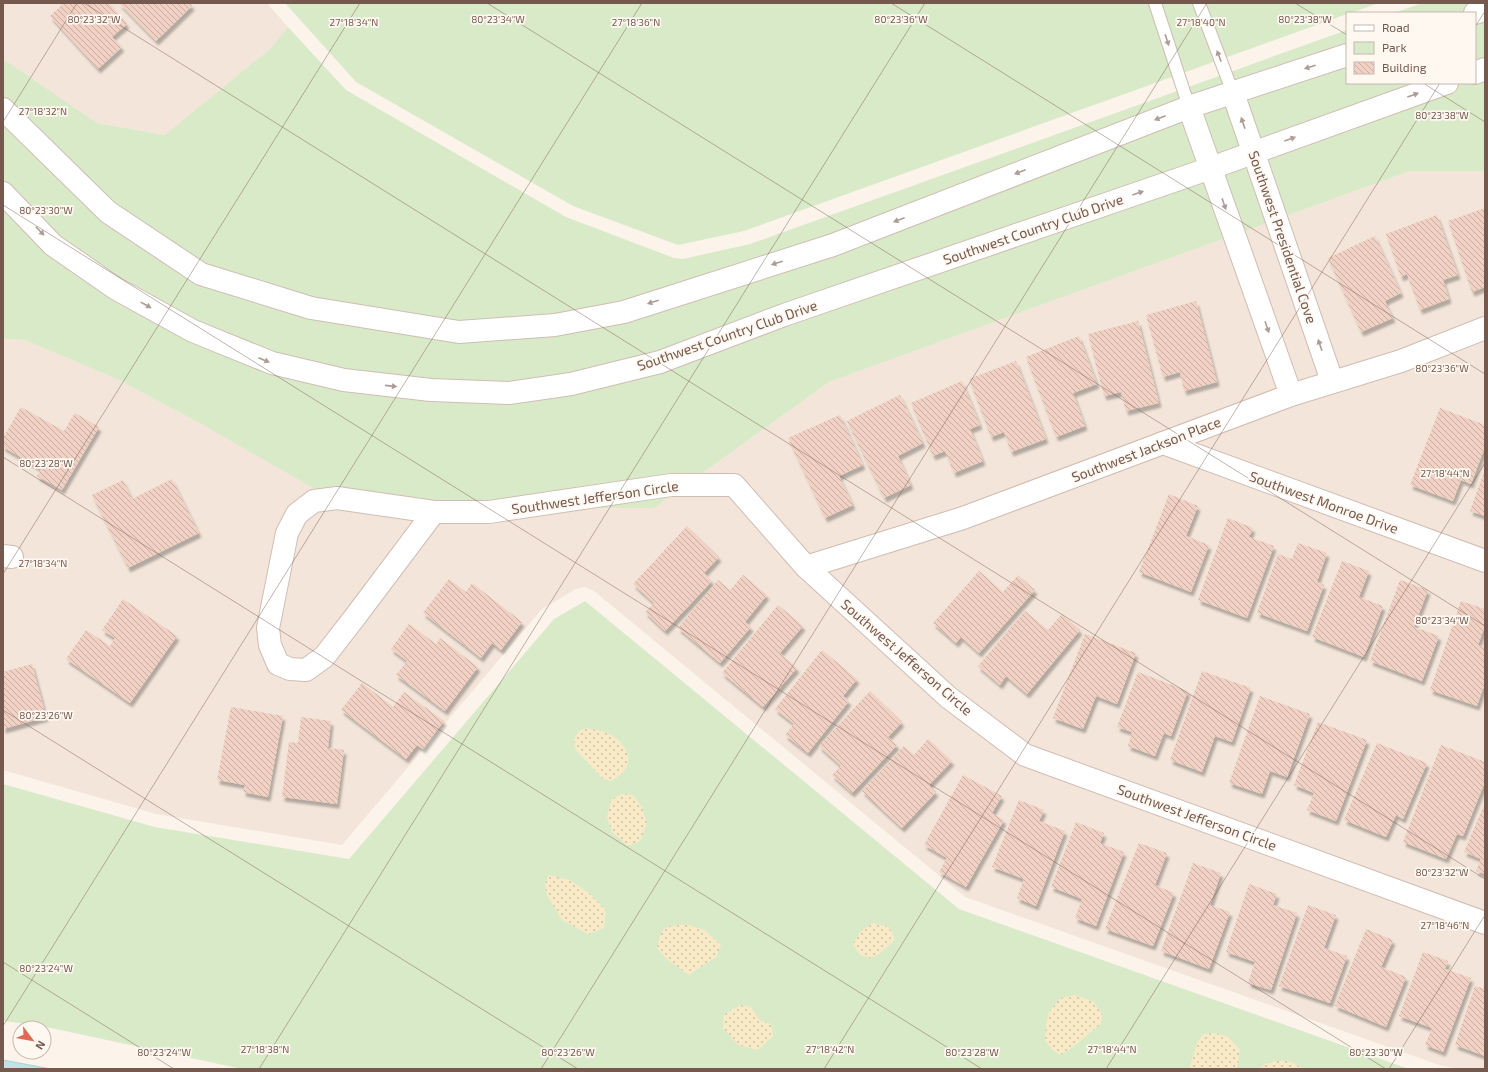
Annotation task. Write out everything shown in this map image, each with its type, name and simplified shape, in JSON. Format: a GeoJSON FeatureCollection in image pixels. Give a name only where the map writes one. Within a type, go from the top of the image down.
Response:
{"type":"FeatureCollection","features":[{"type":"Feature","properties":{"kind":"street"},"geometry":{"type":"LineString","coordinates":[[3,109],[108,212],[201,274],[311,308],[459,332],[555,325],[624,312],[833,245],[1190,107],[1346,55]]}},
{"type":"Feature","properties":{"kind":"street","name":"Southwest Country Club Drive"},"geometry":{"type":"LineString","coordinates":[[3,193],[53,245],[115,288],[193,331],[272,364],[344,380],[430,390],[509,393],[571,384],[660,362],[784,316],[1211,168],[1444,84]]}},
{"type":"Feature","properties":{"kind":"street","name":"Southwest Presidential Cove"},"geometry":{"type":"LineString","coordinates":[[1233,93],[1332,381]]}},
{"type":"Feature","properties":{"kind":"street"},"geometry":{"type":"LineString","coordinates":[[1190,107],[1291,395]]}},
{"type":"Feature","properties":{"kind":"street","name":"Southwest Jackson Place"},"geometry":{"type":"LineString","coordinates":[[806,567],[963,518],[1291,395],[1332,381],[1401,361],[1485,328]]}},
{"type":"Feature","properties":{"kind":"street","name":"Southwest Monroe Drive"},"geometry":{"type":"LineString","coordinates":[[1163,443],[1485,561]]}},
{"type":"Feature","properties":{"kind":"street","name":"Southwest Jefferson Circle"},"geometry":{"type":"LineString","coordinates":[[434,512],[324,657],[306,670],[290,669],[278,664],[270,646],[268,628],[287,533],[297,514],[314,501],[337,498],[434,512],[490,512],[671,485],[734,485],[806,567],[948,697],[1025,755],[1485,923]]}},
{"type":"Feature","properties":{"kind":"lane"},"geometry":{"type":"LineString","coordinates":[[1155,3],[1190,107]]}},
{"type":"Feature","properties":{"kind":"lane"},"geometry":{"type":"LineString","coordinates":[[1200,3],[1233,93]]}},
{"type":"Feature","properties":{"kind":"shaded area"},"geometry":{"type":"Polygon","coordinates":[[[3,3],[267,3],[288,27],[271,48],[166,135],[97,123],[5,61],[3,59],[3,3]]]}},
{"type":"Feature","properties":{"kind":"shaded area"},"geometry":{"type":"Polygon","coordinates":[[[1410,171],[1485,171],[1485,1069],[1459,1069],[1439,1065],[965,897],[594,591],[585,587],[576,589],[542,609],[342,845],[156,814],[3,770],[3,339],[25,340],[119,380],[205,426],[654,508],[829,382],[1410,171]]]}},
{"type":"Feature","properties":{"kind":"green space"},"geometry":{"type":"Polygon","coordinates":[[[285,3],[1379,3],[1354,12],[1346,12],[1346,14],[744,231],[678,245],[573,206],[356,82],[285,3]]]}},
{"type":"Feature","properties":{"kind":"green space"},"geometry":{"type":"Polygon","coordinates":[[[1422,3],[1485,3],[1485,171],[1410,171],[829,382],[654,508],[493,508],[338,502],[205,426],[119,380],[25,340],[3,339],[3,59],[97,123],[165,135],[271,48],[288,27],[346,90],[566,217],[674,258],[683,259],[750,244],[1346,30],[1346,84],[1476,84],[1476,12],[1397,12],[1422,3]]]}},
{"type":"Feature","properties":{"kind":"green space"},"geometry":{"type":"Polygon","coordinates":[[[585,601],[959,909],[1409,1069],[242,1069],[52,1028],[52,1020],[12,1020],[12,1022],[3,1021],[3,784],[155,827],[349,859],[554,619],[585,601]]]}},
{"type":"Feature","properties":{"kind":"sand"},"geometry":{"type":"Polygon","coordinates":[[[587,728],[605,732],[615,737],[625,748],[628,757],[626,768],[620,775],[611,781],[603,779],[575,749],[574,739],[579,731],[587,728]]]}},
{"type":"Feature","properties":{"kind":"sand"},"geometry":{"type":"Polygon","coordinates":[[[622,794],[633,795],[642,807],[647,823],[640,841],[628,846],[612,832],[607,817],[611,800],[622,794]]]}},
{"type":"Feature","properties":{"kind":"sand"},"geometry":{"type":"Polygon","coordinates":[[[549,875],[570,880],[590,894],[606,910],[604,928],[588,934],[562,920],[547,895],[545,884],[549,875]]]}},
{"type":"Feature","properties":{"kind":"sand"},"geometry":{"type":"Polygon","coordinates":[[[873,923],[889,927],[895,940],[880,953],[870,958],[859,954],[853,944],[860,932],[873,923]]]}},
{"type":"Feature","properties":{"kind":"sand"},"geometry":{"type":"Polygon","coordinates":[[[686,924],[704,930],[721,945],[716,957],[689,975],[668,960],[657,948],[665,928],[686,924]]]}},
{"type":"Feature","properties":{"kind":"sand"},"geometry":{"type":"Polygon","coordinates":[[[1075,995],[1094,1002],[1102,1015],[1101,1024],[1060,1055],[1045,1041],[1049,1012],[1060,998],[1075,995]]]}},
{"type":"Feature","properties":{"kind":"sand"},"geometry":{"type":"Polygon","coordinates":[[[741,1005],[751,1007],[759,1020],[771,1024],[773,1036],[758,1050],[738,1045],[723,1028],[724,1014],[741,1005]]]}},
{"type":"Feature","properties":{"kind":"sand"},"geometry":{"type":"Polygon","coordinates":[[[1215,1033],[1228,1037],[1240,1050],[1236,1069],[1190,1069],[1199,1039],[1204,1034],[1215,1033]]]}},
{"type":"Feature","properties":{"kind":"sand"},"geometry":{"type":"Polygon","coordinates":[[[1275,1061],[1288,1061],[1305,1069],[1259,1069],[1265,1064],[1275,1061]]]}},
{"type":"Feature","properties":{"kind":"water"},"geometry":{"type":"Polygon","coordinates":[[[3,1060],[51,1069],[3,1069],[3,1060]]]}},
{"type":"Feature","properties":{"kind":"building"},"geometry":{"type":"Polygon","coordinates":[[[59,3],[109,3],[127,24],[112,37],[122,47],[98,69],[50,16],[62,5],[59,3]]]}},
{"type":"Feature","properties":{"kind":"building"},"geometry":{"type":"Polygon","coordinates":[[[119,3],[190,3],[192,6],[156,41],[119,3]]]}},
{"type":"Feature","properties":{"kind":"building"},"geometry":{"type":"Polygon","coordinates":[[[1485,208],[1485,287],[1472,292],[1448,221],[1485,208]]]}},
{"type":"Feature","properties":{"kind":"building"},"geometry":{"type":"Polygon","coordinates":[[[1437,215],[1458,275],[1443,280],[1449,299],[1420,310],[1407,274],[1401,277],[1386,234],[1437,215]]]}},
{"type":"Feature","properties":{"kind":"building"},"geometry":{"type":"Polygon","coordinates":[[[1375,236],[1401,293],[1385,301],[1393,318],[1361,332],[1328,258],[1375,236]]]}},
{"type":"Feature","properties":{"kind":"building"},"geometry":{"type":"Polygon","coordinates":[[[1196,301],[1217,382],[1184,391],[1180,372],[1163,377],[1146,315],[1196,301]]]}},
{"type":"Feature","properties":{"kind":"building"},"geometry":{"type":"Polygon","coordinates":[[[1138,321],[1159,403],[1126,411],[1121,392],[1104,396],[1088,334],[1138,321]]]}},
{"type":"Feature","properties":{"kind":"building"},"geometry":{"type":"Polygon","coordinates":[[[1079,336],[1097,384],[1073,393],[1085,426],[1056,437],[1026,357],[1079,336]]]}},
{"type":"Feature","properties":{"kind":"building"},"geometry":{"type":"Polygon","coordinates":[[[1016,361],[1046,439],[1011,452],[1004,432],[991,437],[969,379],[1016,361]]]}},
{"type":"Feature","properties":{"kind":"building"},"geometry":{"type":"Polygon","coordinates":[[[962,381],[980,425],[970,429],[983,461],[954,473],[945,451],[933,456],[911,403],[962,381]]]}},
{"type":"Feature","properties":{"kind":"building"},"geometry":{"type":"Polygon","coordinates":[[[900,395],[923,443],[898,456],[911,485],[884,498],[847,421],[900,395]]]}},
{"type":"Feature","properties":{"kind":"building"},"geometry":{"type":"Polygon","coordinates":[[[21,407],[64,431],[75,413],[99,427],[62,490],[37,476],[41,469],[3,447],[3,438],[21,407]]]}},
{"type":"Feature","properties":{"kind":"building"},"geometry":{"type":"Polygon","coordinates":[[[1440,408],[1485,425],[1485,447],[1471,484],[1461,480],[1453,501],[1410,485],[1440,408]]]}},
{"type":"Feature","properties":{"kind":"building"},"geometry":{"type":"Polygon","coordinates":[[[840,415],[863,465],[839,476],[853,505],[825,518],[788,438],[840,415]]]}},
{"type":"Feature","properties":{"kind":"building"},"geometry":{"type":"Polygon","coordinates":[[[1485,469],[1485,516],[1470,511],[1485,469]]]}},
{"type":"Feature","properties":{"kind":"building"},"geometry":{"type":"Polygon","coordinates":[[[172,479],[199,533],[128,568],[92,495],[123,480],[132,499],[172,479]]]}},
{"type":"Feature","properties":{"kind":"building"},"geometry":{"type":"Polygon","coordinates":[[[1169,494],[1198,506],[1186,536],[1209,545],[1191,592],[1139,572],[1169,494]]]}},
{"type":"Feature","properties":{"kind":"building"},"geometry":{"type":"Polygon","coordinates":[[[1228,518],[1253,528],[1249,537],[1274,546],[1247,618],[1198,600],[1228,518]]]}},
{"type":"Feature","properties":{"kind":"building"},"geometry":{"type":"Polygon","coordinates":[[[687,526],[719,557],[704,573],[712,581],[665,631],[645,612],[654,603],[633,584],[687,526]]]}},
{"type":"Feature","properties":{"kind":"building"},"geometry":{"type":"Polygon","coordinates":[[[1298,543],[1327,553],[1317,582],[1324,585],[1307,631],[1257,613],[1278,554],[1292,559],[1298,543]]]}},
{"type":"Feature","properties":{"kind":"building"},"geometry":{"type":"Polygon","coordinates":[[[1342,561],[1369,571],[1359,597],[1383,606],[1364,657],[1312,637],[1342,561]]]}},
{"type":"Feature","properties":{"kind":"building"},"geometry":{"type":"Polygon","coordinates":[[[979,571],[1003,592],[1018,575],[1035,590],[979,653],[961,637],[956,643],[933,623],[979,571]]]}},
{"type":"Feature","properties":{"kind":"building"},"geometry":{"type":"Polygon","coordinates":[[[743,575],[767,595],[745,622],[751,627],[720,663],[678,628],[718,580],[730,590],[743,575]]]}},
{"type":"Feature","properties":{"kind":"building"},"geometry":{"type":"Polygon","coordinates":[[[449,579],[466,592],[472,583],[522,622],[501,650],[492,643],[481,658],[423,613],[449,579]]]}},
{"type":"Feature","properties":{"kind":"building"},"geometry":{"type":"Polygon","coordinates":[[[1400,580],[1428,590],[1414,627],[1439,636],[1422,681],[1370,661],[1400,580]]]}},
{"type":"Feature","properties":{"kind":"building"},"geometry":{"type":"Polygon","coordinates":[[[123,599],[177,636],[130,703],[66,659],[86,630],[110,646],[115,638],[102,630],[123,599]]]}},
{"type":"Feature","properties":{"kind":"building"},"geometry":{"type":"Polygon","coordinates":[[[1461,601],[1485,609],[1485,626],[1478,645],[1485,647],[1485,683],[1477,706],[1430,690],[1461,601]]]}},
{"type":"Feature","properties":{"kind":"building"},"geometry":{"type":"Polygon","coordinates":[[[778,605],[803,626],[780,653],[797,668],[763,707],[722,673],[778,605]]]}},
{"type":"Feature","properties":{"kind":"building"},"geometry":{"type":"Polygon","coordinates":[[[1025,611],[1048,630],[1062,614],[1080,630],[1027,694],[1006,676],[1000,685],[978,666],[1025,611]]]}},
{"type":"Feature","properties":{"kind":"building"},"geometry":{"type":"Polygon","coordinates":[[[409,624],[436,644],[440,638],[478,667],[445,711],[396,675],[407,661],[391,649],[409,624]]]}},
{"type":"Feature","properties":{"kind":"building"},"geometry":{"type":"Polygon","coordinates":[[[1085,634],[1136,653],[1117,704],[1096,696],[1083,729],[1053,718],[1085,634]]]}},
{"type":"Feature","properties":{"kind":"building"},"geometry":{"type":"Polygon","coordinates":[[[822,650],[857,679],[843,696],[849,701],[808,753],[785,735],[794,724],[775,709],[822,650]]]}},
{"type":"Feature","properties":{"kind":"building"},"geometry":{"type":"Polygon","coordinates":[[[32,664],[46,717],[3,729],[3,672],[32,664]]]}},
{"type":"Feature","properties":{"kind":"building"},"geometry":{"type":"Polygon","coordinates":[[[1202,671],[1251,688],[1232,742],[1215,736],[1202,772],[1170,760],[1202,671]]]}},
{"type":"Feature","properties":{"kind":"building"},"geometry":{"type":"Polygon","coordinates":[[[1138,672],[1188,691],[1171,736],[1164,733],[1155,756],[1128,746],[1132,732],[1117,727],[1138,672]]]}},
{"type":"Feature","properties":{"kind":"building"},"geometry":{"type":"Polygon","coordinates":[[[362,683],[393,707],[404,692],[444,721],[423,749],[417,745],[406,759],[341,710],[362,683]]]}},
{"type":"Feature","properties":{"kind":"building"},"geometry":{"type":"Polygon","coordinates":[[[870,691],[902,722],[888,737],[897,745],[852,793],[832,775],[841,766],[819,746],[870,691]]]}},
{"type":"Feature","properties":{"kind":"building"},"geometry":{"type":"Polygon","coordinates":[[[1260,696],[1310,714],[1287,777],[1270,771],[1262,794],[1229,783],[1260,696]]]}},
{"type":"Feature","properties":{"kind":"building"},"geometry":{"type":"Polygon","coordinates":[[[231,707],[283,716],[268,797],[243,792],[245,785],[217,780],[231,707]]]}},
{"type":"Feature","properties":{"kind":"building"},"geometry":{"type":"Polygon","coordinates":[[[301,717],[331,721],[328,748],[344,750],[337,804],[282,797],[289,742],[298,743],[301,717]]]}},
{"type":"Feature","properties":{"kind":"building"},"geometry":{"type":"Polygon","coordinates":[[[1318,722],[1367,740],[1336,821],[1307,810],[1314,793],[1294,785],[1318,722]]]}},
{"type":"Feature","properties":{"kind":"building"},"geometry":{"type":"Polygon","coordinates":[[[928,739],[952,761],[929,785],[936,792],[902,828],[862,791],[904,746],[914,755],[928,739]]]}},
{"type":"Feature","properties":{"kind":"building"},"geometry":{"type":"Polygon","coordinates":[[[1377,743],[1427,763],[1403,819],[1396,815],[1386,837],[1344,820],[1377,743]]]}},
{"type":"Feature","properties":{"kind":"building"},"geometry":{"type":"Polygon","coordinates":[[[1441,745],[1485,762],[1485,782],[1463,836],[1457,834],[1446,859],[1403,842],[1441,745]]]}},
{"type":"Feature","properties":{"kind":"building"},"geometry":{"type":"Polygon","coordinates":[[[963,775],[1002,796],[992,813],[1004,820],[966,887],[939,872],[947,858],[924,845],[963,775]]]}},
{"type":"Feature","properties":{"kind":"building"},"geometry":{"type":"Polygon","coordinates":[[[1019,800],[1044,810],[1039,821],[1065,831],[1036,906],[1017,898],[1024,879],[992,867],[1019,800]]]}},
{"type":"Feature","properties":{"kind":"building"},"geometry":{"type":"Polygon","coordinates":[[[1485,803],[1485,874],[1476,871],[1481,859],[1464,852],[1485,803]]]}},
{"type":"Feature","properties":{"kind":"building"},"geometry":{"type":"Polygon","coordinates":[[[1076,822],[1104,833],[1100,843],[1124,852],[1096,926],[1075,918],[1082,899],[1051,887],[1076,822]]]}},
{"type":"Feature","properties":{"kind":"building"},"geometry":{"type":"Polygon","coordinates":[[[1139,843],[1167,853],[1155,885],[1174,893],[1153,946],[1105,929],[1139,843]]]}},
{"type":"Feature","properties":{"kind":"building"},"geometry":{"type":"Polygon","coordinates":[[[1193,863],[1221,873],[1210,905],[1230,912],[1209,969],[1161,951],[1193,863]]]}},
{"type":"Feature","properties":{"kind":"building"},"geometry":{"type":"Polygon","coordinates":[[[1249,884],[1277,894],[1273,905],[1297,913],[1271,990],[1248,983],[1255,962],[1226,952],[1249,884]]]}},
{"type":"Feature","properties":{"kind":"building"},"geometry":{"type":"Polygon","coordinates":[[[1308,905],[1336,915],[1324,948],[1347,956],[1330,1003],[1279,986],[1308,905]]]}},
{"type":"Feature","properties":{"kind":"building"},"geometry":{"type":"Polygon","coordinates":[[[1366,929],[1393,940],[1381,967],[1406,977],[1386,1027],[1335,1006],[1366,929]]]}},
{"type":"Feature","properties":{"kind":"building"},"geometry":{"type":"Polygon","coordinates":[[[1423,952],[1448,961],[1445,969],[1471,978],[1443,1052],[1425,1045],[1432,1028],[1399,1016],[1423,952]]]}},
{"type":"Feature","properties":{"kind":"building"},"geometry":{"type":"Polygon","coordinates":[[[1475,986],[1485,989],[1485,1056],[1455,1045],[1475,986]]]}}]}
